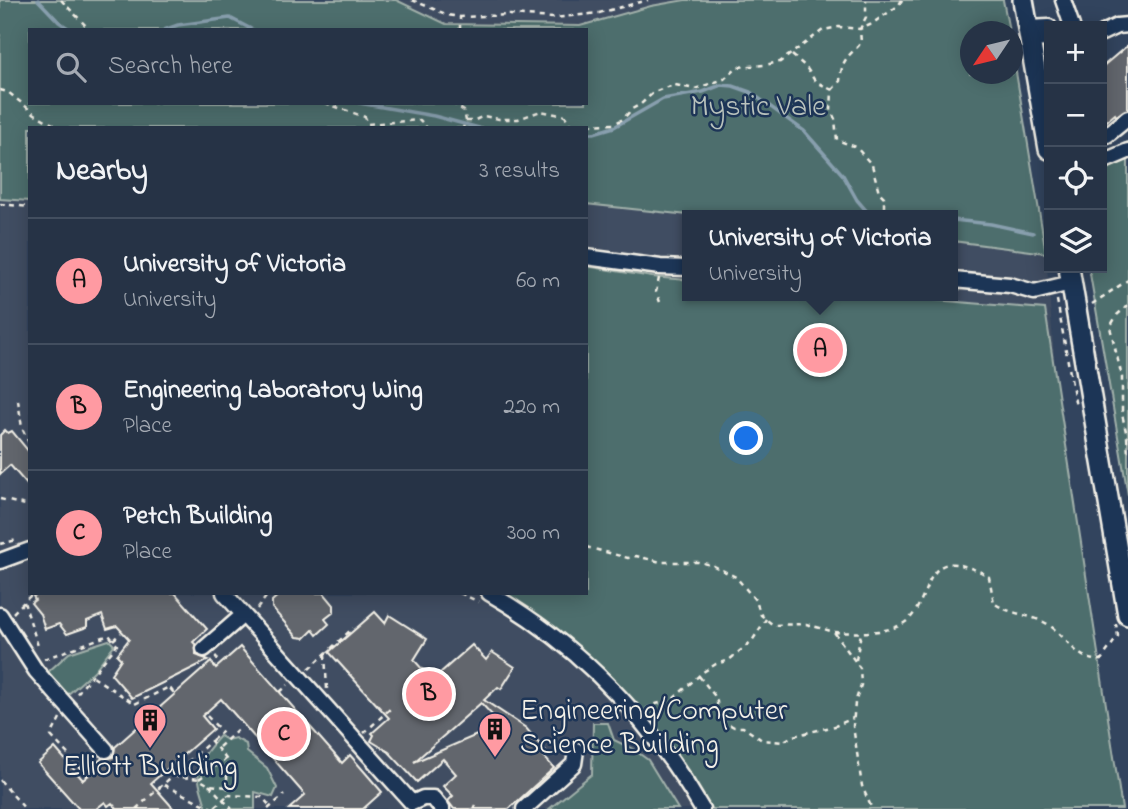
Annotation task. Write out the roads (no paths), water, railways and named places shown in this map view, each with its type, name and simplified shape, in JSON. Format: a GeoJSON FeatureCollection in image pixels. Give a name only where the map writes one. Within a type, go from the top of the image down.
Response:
{"type":"FeatureCollection","features":[{"type":"Feature","properties":{"kind":"main road"},"geometry":{"type":"LineString","coordinates":[[1023,0],[1036,36],[1049,147]]}},
{"type":"Feature","properties":{"kind":"main road"},"geometry":{"type":"LineString","coordinates":[[1065,280],[1122,620]]}},
{"type":"Feature","properties":{"kind":"street"},"geometry":{"type":"LineString","coordinates":[[1063,0],[1070,21]]}},
{"type":"Feature","properties":{"kind":"street"},"geometry":{"type":"LineString","coordinates":[[1107,31],[1127,23]]}},
{"type":"Feature","properties":{"kind":"street"},"geometry":{"type":"LineString","coordinates":[[1107,135],[1128,117]]}},
{"type":"Feature","properties":{"kind":"street"},"geometry":{"type":"LineString","coordinates":[[1107,160],[1128,151]]}},
{"type":"Feature","properties":{"kind":"street"},"geometry":{"type":"LineString","coordinates":[[588,257],[682,268]]}},
{"type":"Feature","properties":{"kind":"street"},"geometry":{"type":"LineString","coordinates":[[958,281],[1010,285],[1034,292],[1065,280]]}},
{"type":"Feature","properties":{"kind":"street"},"geometry":{"type":"LineString","coordinates":[[0,561],[28,551]]}},
{"type":"Feature","properties":{"kind":"street"},"geometry":{"type":"LineString","coordinates":[[226,595],[356,741],[409,806],[423,798],[433,798],[442,809]]}},
{"type":"Feature","properties":{"kind":"street"},"geometry":{"type":"LineString","coordinates":[[492,595],[534,622],[605,680],[636,713],[667,754],[702,809]]}},
{"type":"Feature","properties":{"kind":"street"},"geometry":{"type":"LineString","coordinates":[[204,649],[246,617]]}},
{"type":"Feature","properties":{"kind":"street"},"geometry":{"type":"LineString","coordinates":[[2,618],[37,661],[66,705],[106,750]]}},
{"type":"Feature","properties":{"kind":"street"},"geometry":{"type":"LineString","coordinates":[[524,809],[574,764],[576,750]]}},
{"type":"Feature","properties":{"kind":"waterway"},"geometry":{"type":"LineString","coordinates":[[38,0],[68,28]]}},
{"type":"Feature","properties":{"kind":"waterway"},"geometry":{"type":"LineString","coordinates":[[170,28],[230,18],[249,28]]}},
{"type":"Feature","properties":{"kind":"waterway"},"geometry":{"type":"LineString","coordinates":[[588,133],[614,127],[663,99],[703,92],[721,85],[733,86],[750,92],[804,131],[843,175],[866,210]]}},
{"type":"Feature","properties":{"kind":"waterway"},"geometry":{"type":"LineString","coordinates":[[371,105],[434,116],[472,126]]}},
{"type":"Feature","properties":{"kind":"waterway"},"geometry":{"type":"LineString","coordinates":[[958,221],[1033,233]]}},
{"type":"Feature","properties":{"kind":"place","name":"University of Victoria"},"geometry":{"type":"Point","coordinates":[820,350]}},
{"type":"Feature","properties":{"kind":"place","name":"Engineering Laboratory Wing"},"geometry":{"type":"Point","coordinates":[429,694]}},
{"type":"Feature","properties":{"kind":"place","name":"Petch Building"},"geometry":{"type":"Point","coordinates":[284,734]}},
{"type":"Feature","properties":{"kind":"place","name":"Elliott Building"},"geometry":{"type":"Point","coordinates":[150,750]}},
{"type":"Feature","properties":{"kind":"place","name":"Engineering/Computer Science Building"},"geometry":{"type":"Point","coordinates":[495,759]}},
{"type":"Feature","properties":{"kind":"park label","name":"Mystic Vale"},"geometry":{"type":"Point","coordinates":[758,108]}}]}
